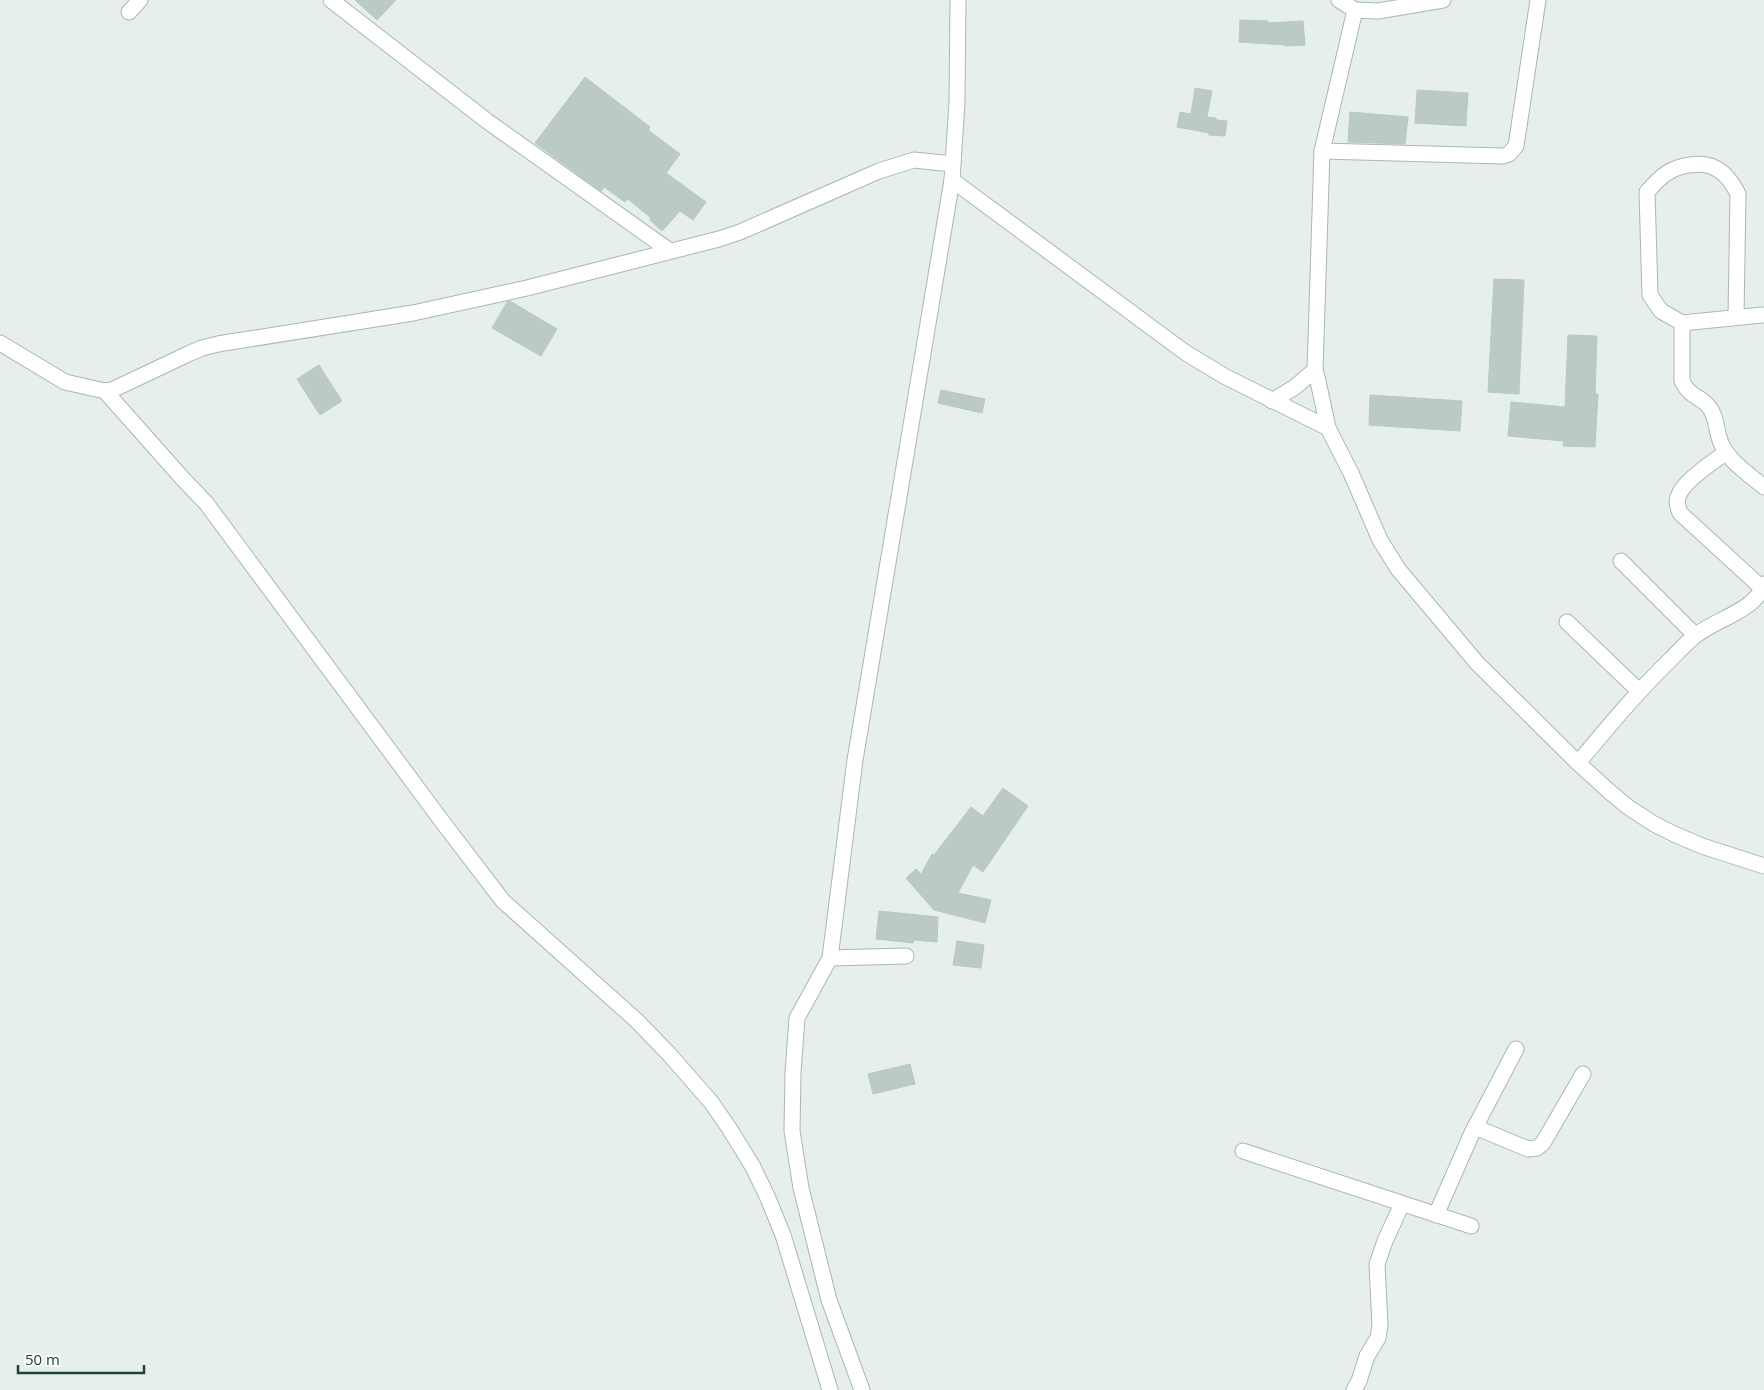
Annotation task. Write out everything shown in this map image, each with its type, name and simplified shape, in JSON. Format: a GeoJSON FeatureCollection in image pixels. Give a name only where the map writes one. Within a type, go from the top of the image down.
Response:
{"type":"FeatureCollection","features":[{"type":"Feature","properties":{"kind":"street"},"geometry":{"type":"LineString","coordinates":[[129,12],[140,0]]}},
{"type":"Feature","properties":{"kind":"street"},"geometry":{"type":"LineString","coordinates":[[331,0],[487,121],[670,251]]}},
{"type":"Feature","properties":{"kind":"street"},"geometry":{"type":"LineString","coordinates":[[862,1390],[821,1274],[800,1188],[792,1131],[793,1073],[797,1018],[830,958],[855,760],[952,180],[957,102],[958,0]]}},
{"type":"Feature","properties":{"kind":"street"},"geometry":{"type":"LineString","coordinates":[[1339,0],[1355,10],[1378,11],[1444,0]]}},
{"type":"Feature","properties":{"kind":"street"},"geometry":{"type":"LineString","coordinates":[[1322,151],[1509,154],[1516,146],[1538,0]]}},
{"type":"Feature","properties":{"kind":"street"},"geometry":{"type":"LineString","coordinates":[[1355,10],[1322,151],[1315,370],[1328,428],[1351,473],[1380,540],[1398,569],[1477,663],[1578,763],[1628,807],[1654,824],[1702,846],[1764,866]]}},
{"type":"Feature","properties":{"kind":"street"},"geometry":{"type":"LineString","coordinates":[[0,343],[65,382],[105,391],[112,390],[202,348],[413,313],[527,288],[712,241],[740,232],[879,172],[914,160],[952,164]]}},
{"type":"Feature","properties":{"kind":"street"},"geometry":{"type":"LineString","coordinates":[[1736,318],[1738,194],[1728,178],[1715,167],[1701,165],[1685,166],[1668,172],[1647,192],[1650,295],[1662,311],[1682,323],[1736,318],[1762,315]]}},
{"type":"Feature","properties":{"kind":"street"},"geometry":{"type":"LineString","coordinates":[[952,180],[1186,353],[1224,376],[1328,428]]}},
{"type":"Feature","properties":{"kind":"street"},"geometry":{"type":"LineString","coordinates":[[1682,323],[1682,381],[1692,395],[1704,402],[1712,411],[1720,441],[1726,453],[1764,487]]}},
{"type":"Feature","properties":{"kind":"street"},"geometry":{"type":"LineString","coordinates":[[1272,401],[1295,387],[1315,370]]}},
{"type":"Feature","properties":{"kind":"street"},"geometry":{"type":"LineString","coordinates":[[105,391],[183,480],[206,503],[444,824],[503,900],[636,1020],[711,1102],[753,1166],[767,1196],[783,1235],[830,1390]]}},
{"type":"Feature","properties":{"kind":"street"},"geometry":{"type":"LineString","coordinates":[[1578,763],[1639,691],[1695,635],[1738,612],[1755,599],[1763,586],[1680,513],[1676,504],[1684,486],[1726,453]]}},
{"type":"Feature","properties":{"kind":"street"},"geometry":{"type":"LineString","coordinates":[[1621,561],[1695,635]]}},
{"type":"Feature","properties":{"kind":"street"},"geometry":{"type":"LineString","coordinates":[[1567,622],[1639,691]]}},
{"type":"Feature","properties":{"kind":"street"},"geometry":{"type":"LineString","coordinates":[[830,958],[906,956]]}},
{"type":"Feature","properties":{"kind":"street"},"geometry":{"type":"LineString","coordinates":[[1436,1215],[1475,1127],[1516,1049]]}},
{"type":"Feature","properties":{"kind":"street"},"geometry":{"type":"LineString","coordinates":[[1475,1127],[1528,1149],[1537,1148],[1543,1143],[1583,1074]]}},
{"type":"Feature","properties":{"kind":"street"},"geometry":{"type":"LineString","coordinates":[[1243,1150],[1471,1226]]}},
{"type":"Feature","properties":{"kind":"street"},"geometry":{"type":"LineString","coordinates":[[1354,1390],[1367,1356],[1378,1338],[1380,1325],[1377,1264],[1402,1204]]}},
{"type":"Feature","properties":{"kind":"building"},"geometry":{"type":"Polygon","coordinates":[[[355,0],[396,0],[377,20],[355,0]]]}},
{"type":"Feature","properties":{"kind":"building"},"geometry":{"type":"Polygon","coordinates":[[[1240,20],[1268,21],[1268,23],[1303,21],[1305,45],[1286,46],[1239,42],[1240,20]]]}},
{"type":"Feature","properties":{"kind":"building"},"geometry":{"type":"Polygon","coordinates":[[[585,77],[650,127],[648,130],[680,154],[666,173],[706,202],[693,220],[680,211],[662,231],[650,220],[651,218],[628,199],[625,202],[604,187],[601,191],[535,143],[585,77]]]}},
{"type":"Feature","properties":{"kind":"building"},"geometry":{"type":"Polygon","coordinates":[[[1195,88],[1212,91],[1207,117],[1227,121],[1225,136],[1209,135],[1209,133],[1177,127],[1180,112],[1191,114],[1195,88]]]}},
{"type":"Feature","properties":{"kind":"building"},"geometry":{"type":"Polygon","coordinates":[[[1417,90],[1468,93],[1466,126],[1415,123],[1417,90]]]}},
{"type":"Feature","properties":{"kind":"building"},"geometry":{"type":"Polygon","coordinates":[[[1350,112],[1408,117],[1405,144],[1348,142],[1350,112]]]}},
{"type":"Feature","properties":{"kind":"building"},"geometry":{"type":"Polygon","coordinates":[[[1494,279],[1524,280],[1519,394],[1488,392],[1494,279]]]}},
{"type":"Feature","properties":{"kind":"building"},"geometry":{"type":"Polygon","coordinates":[[[510,301],[557,329],[541,356],[492,328],[507,302],[510,301]]]}},
{"type":"Feature","properties":{"kind":"building"},"geometry":{"type":"Polygon","coordinates":[[[1568,335],[1597,336],[1595,394],[1598,394],[1595,447],[1563,446],[1564,441],[1508,436],[1511,402],[1565,407],[1568,335]]]}},
{"type":"Feature","properties":{"kind":"building"},"geometry":{"type":"Polygon","coordinates":[[[319,365],[342,401],[320,415],[297,379],[319,365]]]}},
{"type":"Feature","properties":{"kind":"building"},"geometry":{"type":"Polygon","coordinates":[[[941,390],[985,399],[982,413],[938,403],[941,390]]]}},
{"type":"Feature","properties":{"kind":"building"},"geometry":{"type":"Polygon","coordinates":[[[1370,395],[1462,401],[1460,431],[1369,425],[1370,395]]]}},
{"type":"Feature","properties":{"kind":"building"},"geometry":{"type":"Polygon","coordinates":[[[1003,788],[1028,806],[983,872],[973,865],[958,893],[991,900],[985,923],[934,910],[906,878],[916,869],[921,874],[932,854],[934,855],[971,807],[983,816],[1003,788]]]}},
{"type":"Feature","properties":{"kind":"building"},"geometry":{"type":"Polygon","coordinates":[[[879,911],[938,917],[937,942],[914,940],[913,943],[876,939],[879,911]]]}},
{"type":"Feature","properties":{"kind":"building"},"geometry":{"type":"Polygon","coordinates":[[[957,941],[984,945],[981,968],[953,965],[957,941]]]}},
{"type":"Feature","properties":{"kind":"building"},"geometry":{"type":"Polygon","coordinates":[[[910,1064],[915,1084],[873,1094],[868,1074],[910,1064]]]}}]}
